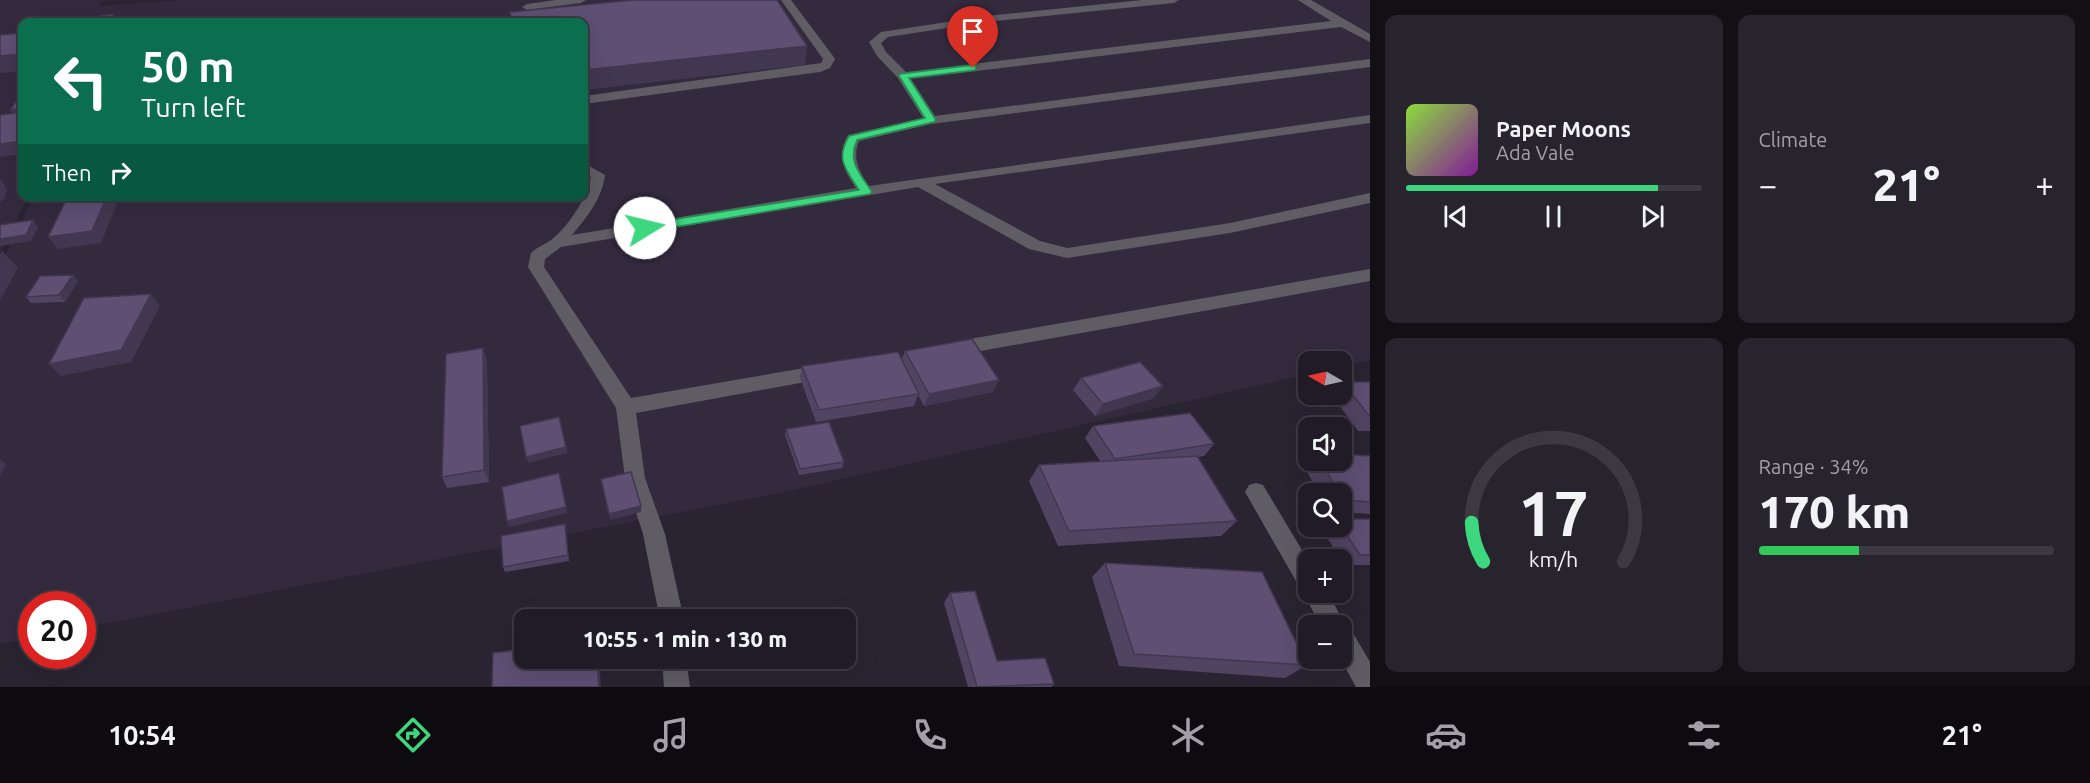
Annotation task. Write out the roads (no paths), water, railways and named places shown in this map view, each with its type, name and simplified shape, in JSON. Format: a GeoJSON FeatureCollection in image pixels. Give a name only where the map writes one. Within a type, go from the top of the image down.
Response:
{"type":"FeatureCollection","features":[{"type":"Feature","properties":{"kind":"street"},"geometry":{"type":"LineString","coordinates":[[527,7],[581,0]]}},
{"type":"Feature","properties":{"kind":"street"},"geometry":{"type":"LineString","coordinates":[[588,99],[820,68],[826,65],[829,59],[786,0]]}},
{"type":"Feature","properties":{"kind":"street"},"geometry":{"type":"LineString","coordinates":[[931,120],[903,76],[881,54],[875,42],[885,34],[986,19],[1174,0]]}},
{"type":"Feature","properties":{"kind":"street"},"geometry":{"type":"LineString","coordinates":[[1303,0],[1370,39]]}},
{"type":"Feature","properties":{"kind":"street"},"geometry":{"type":"LineString","coordinates":[[903,76],[1342,23]]}},
{"type":"Feature","properties":{"kind":"street"},"geometry":{"type":"LineString","coordinates":[[866,192],[847,163],[847,150],[853,138],[931,120],[1370,63]]}},
{"type":"Feature","properties":{"kind":"street"},"geometry":{"type":"LineString","coordinates":[[670,609],[654,534],[635,478],[626,407],[536,267],[537,257],[544,250],[557,243],[920,182],[1370,119]]}},
{"type":"Feature","properties":{"kind":"street"},"geometry":{"type":"LineString","coordinates":[[557,243],[590,201],[597,188],[598,175],[588,169]]}},
{"type":"Feature","properties":{"kind":"street"},"geometry":{"type":"LineString","coordinates":[[920,182],[1035,245],[1067,253],[1230,228],[1370,198]]}},
{"type":"Feature","properties":{"kind":"street"},"geometry":{"type":"LineString","coordinates":[[933,352],[1370,275]]}},
{"type":"Feature","properties":{"kind":"street"},"geometry":{"type":"LineString","coordinates":[[626,407],[839,369]]}},
{"type":"Feature","properties":{"kind":"street"},"geometry":{"type":"LineString","coordinates":[[1256,492],[1298,563]]}},
{"type":"Feature","properties":{"kind":"street"},"geometry":{"type":"LineString","coordinates":[[1352,656],[1370,686]]}},
{"type":"Feature","properties":{"kind":"street"},"geometry":{"type":"LineString","coordinates":[[675,669],[676,687]]}}]}
